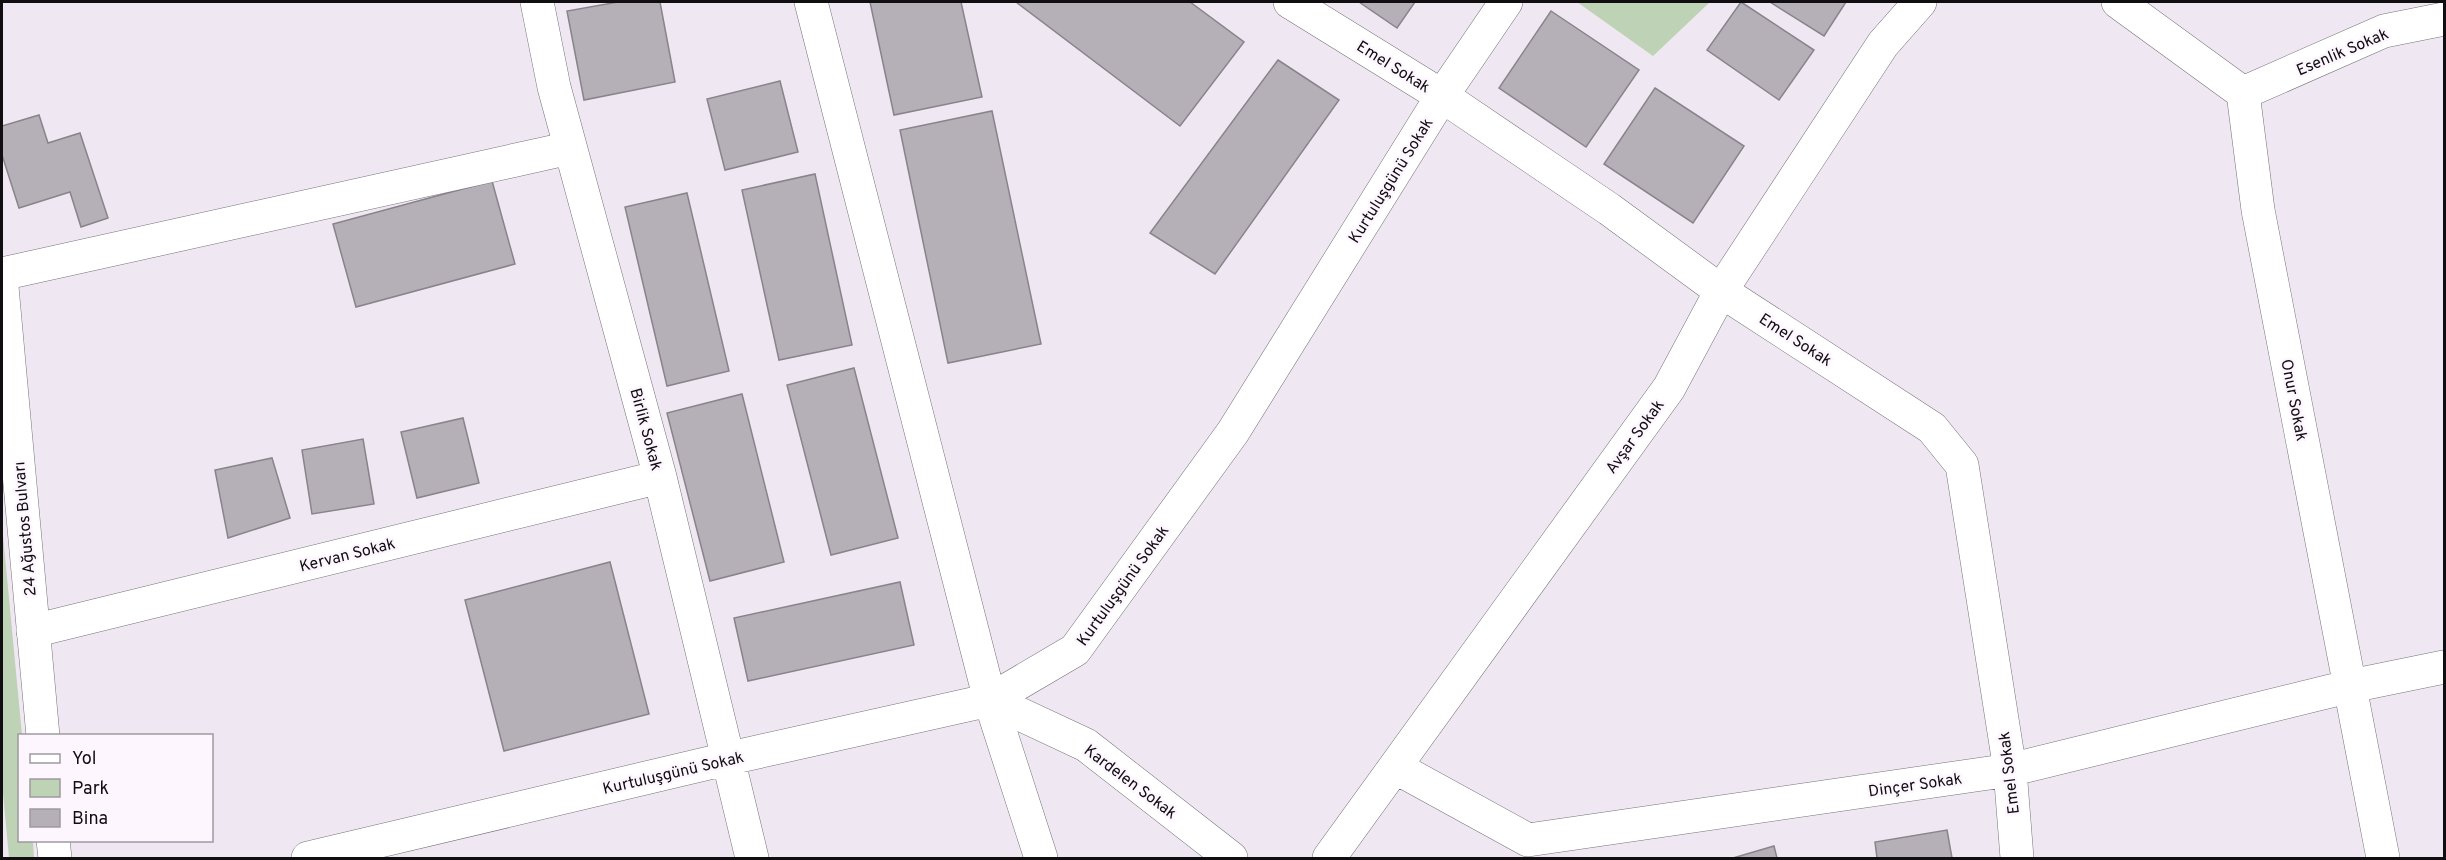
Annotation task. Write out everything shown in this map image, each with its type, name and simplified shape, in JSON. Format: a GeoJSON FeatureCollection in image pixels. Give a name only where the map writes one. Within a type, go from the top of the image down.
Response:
{"type":"FeatureCollection","features":[{"type":"Feature","properties":{"kind":"street","name":"Birlik Sokak"},"geometry":{"type":"LineString","coordinates":[[537,2],[554,87],[660,477],[726,759],[752,858]]}},
{"type":"Feature","properties":{"kind":"street"},"geometry":{"type":"LineString","coordinates":[[811,2],[990,700],[1041,858]]}},
{"type":"Feature","properties":{"kind":"street","name":"Emel Sokak"},"geometry":{"type":"LineString","coordinates":[[1290,2],[1442,96],[1609,209],[1721,291],[1932,428],[1962,465],[2010,770],[2017,858]]}},
{"type":"Feature","properties":{"kind":"street","name":"Kurtuluşgünü Sokak"},"geometry":{"type":"LineString","coordinates":[[308,858],[726,759],[990,700],[1075,650],[1233,432],[1442,96],[1506,2]]}},
{"type":"Feature","properties":{"kind":"street","name":"Avşar Sokak"},"geometry":{"type":"LineString","coordinates":[[1329,858],[1669,388],[1721,291],[1883,44],[1920,2]]}},
{"type":"Feature","properties":{"kind":"street"},"geometry":{"type":"LineString","coordinates":[[2118,2],[2243,93]]}},
{"type":"Feature","properties":{"kind":"street","name":"Esenlik Sokak"},"geometry":{"type":"LineString","coordinates":[[2243,93],[2384,31],[2445,19]]}},
{"type":"Feature","properties":{"kind":"street","name":"Onur Sokak"},"geometry":{"type":"LineString","coordinates":[[2243,93],[2258,210],[2383,858]]}},
{"type":"Feature","properties":{"kind":"street"},"geometry":{"type":"LineString","coordinates":[[2,273],[570,148]]}},
{"type":"Feature","properties":{"kind":"street","name":"24 Ağustos Bulvarı"},"geometry":{"type":"LineString","coordinates":[[2,287],[43,734]]}},
{"type":"Feature","properties":{"kind":"street","name":"Kervan Sokak"},"geometry":{"type":"LineString","coordinates":[[33,631],[660,477]]}},
{"type":"Feature","properties":{"kind":"street","name":"Dinçer Sokak"},"geometry":{"type":"LineString","coordinates":[[1395,767],[1528,840],[2010,770],[2351,686],[2445,667]]}},
{"type":"Feature","properties":{"kind":"street","name":"Kardelen Sokak"},"geometry":{"type":"LineString","coordinates":[[990,700],[1086,745],[1231,858]]}},
{"type":"Feature","properties":{"kind":"street"},"geometry":{"type":"LineString","coordinates":[[53,842],[55,858]]}},
{"type":"Feature","properties":{"kind":"green space"},"geometry":{"type":"Polygon","coordinates":[[[1577,2],[1710,2],[1653,56],[1577,2]]]}},
{"type":"Feature","properties":{"kind":"green space"},"geometry":{"type":"Polygon","coordinates":[[[2,525],[22,734],[18,734],[18,842],[33,842],[34,858],[9,858],[2,782],[2,525]]]}},
{"type":"Feature","properties":{"kind":"building"},"geometry":{"type":"Polygon","coordinates":[[[618,2],[660,2],[675,82],[584,100],[567,11],[618,2]]]}},
{"type":"Feature","properties":{"kind":"building"},"geometry":{"type":"Polygon","coordinates":[[[870,2],[961,2],[982,97],[894,115],[870,2]]]}},
{"type":"Feature","properties":{"kind":"building"},"geometry":{"type":"Polygon","coordinates":[[[1016,2],[1190,2],[1244,42],[1180,126],[1016,2]]]}},
{"type":"Feature","properties":{"kind":"building"},"geometry":{"type":"Polygon","coordinates":[[[1359,2],[1415,2],[1397,28],[1359,2]]]}},
{"type":"Feature","properties":{"kind":"building"},"geometry":{"type":"Polygon","coordinates":[[[1741,2],[1814,50],[1779,100],[1707,50],[1741,2]]]}},
{"type":"Feature","properties":{"kind":"building"},"geometry":{"type":"Polygon","coordinates":[[[1770,2],[1846,2],[1824,36],[1770,2]]]}},
{"type":"Feature","properties":{"kind":"building"},"geometry":{"type":"Polygon","coordinates":[[[1551,11],[1639,70],[1586,147],[1499,88],[1551,11]]]}},
{"type":"Feature","properties":{"kind":"building"},"geometry":{"type":"Polygon","coordinates":[[[1278,60],[1339,100],[1215,274],[1150,233],[1278,60]]]}},
{"type":"Feature","properties":{"kind":"building"},"geometry":{"type":"Polygon","coordinates":[[[780,81],[798,152],[725,170],[707,99],[780,81]]]}},
{"type":"Feature","properties":{"kind":"building"},"geometry":{"type":"Polygon","coordinates":[[[1655,88],[1744,146],[1693,223],[1604,164],[1655,88]]]}},
{"type":"Feature","properties":{"kind":"building"},"geometry":{"type":"Polygon","coordinates":[[[992,111],[1041,344],[948,363],[900,130],[992,111]]]}},
{"type":"Feature","properties":{"kind":"building"},"geometry":{"type":"Polygon","coordinates":[[[39,115],[48,143],[80,133],[108,218],[81,227],[70,192],[19,208],[2,155],[2,126],[39,115]]]}},
{"type":"Feature","properties":{"kind":"building"},"geometry":{"type":"Polygon","coordinates":[[[815,174],[852,345],[779,360],[742,190],[815,174]]]}},
{"type":"Feature","properties":{"kind":"building"},"geometry":{"type":"Polygon","coordinates":[[[492,181],[515,264],[356,307],[333,224],[492,181]]]}},
{"type":"Feature","properties":{"kind":"building"},"geometry":{"type":"Polygon","coordinates":[[[687,193],[729,371],[667,386],[625,207],[687,193]]]}},
{"type":"Feature","properties":{"kind":"building"},"geometry":{"type":"Polygon","coordinates":[[[854,368],[898,538],[831,555],[787,385],[854,368]]]}},
{"type":"Feature","properties":{"kind":"building"},"geometry":{"type":"Polygon","coordinates":[[[742,394],[784,562],[710,581],[667,413],[742,394]]]}},
{"type":"Feature","properties":{"kind":"building"},"geometry":{"type":"Polygon","coordinates":[[[463,418],[479,483],[417,498],[401,432],[463,418]]]}},
{"type":"Feature","properties":{"kind":"building"},"geometry":{"type":"Polygon","coordinates":[[[363,439],[374,504],[312,514],[302,450],[363,439]]]}},
{"type":"Feature","properties":{"kind":"building"},"geometry":{"type":"Polygon","coordinates":[[[272,458],[290,518],[228,538],[215,470],[272,458]]]}},
{"type":"Feature","properties":{"kind":"building"},"geometry":{"type":"Polygon","coordinates":[[[610,562],[649,714],[504,751],[465,600],[610,562]]]}},
{"type":"Feature","properties":{"kind":"building"},"geometry":{"type":"Polygon","coordinates":[[[900,582],[914,645],[748,681],[734,618],[900,582]]]}},
{"type":"Feature","properties":{"kind":"building"},"geometry":{"type":"Polygon","coordinates":[[[1947,830],[1952,858],[1877,858],[1875,842],[1947,830]]]}},
{"type":"Feature","properties":{"kind":"building"},"geometry":{"type":"Polygon","coordinates":[[[1774,846],[1777,858],[1733,858],[1774,846]]]}}]}
